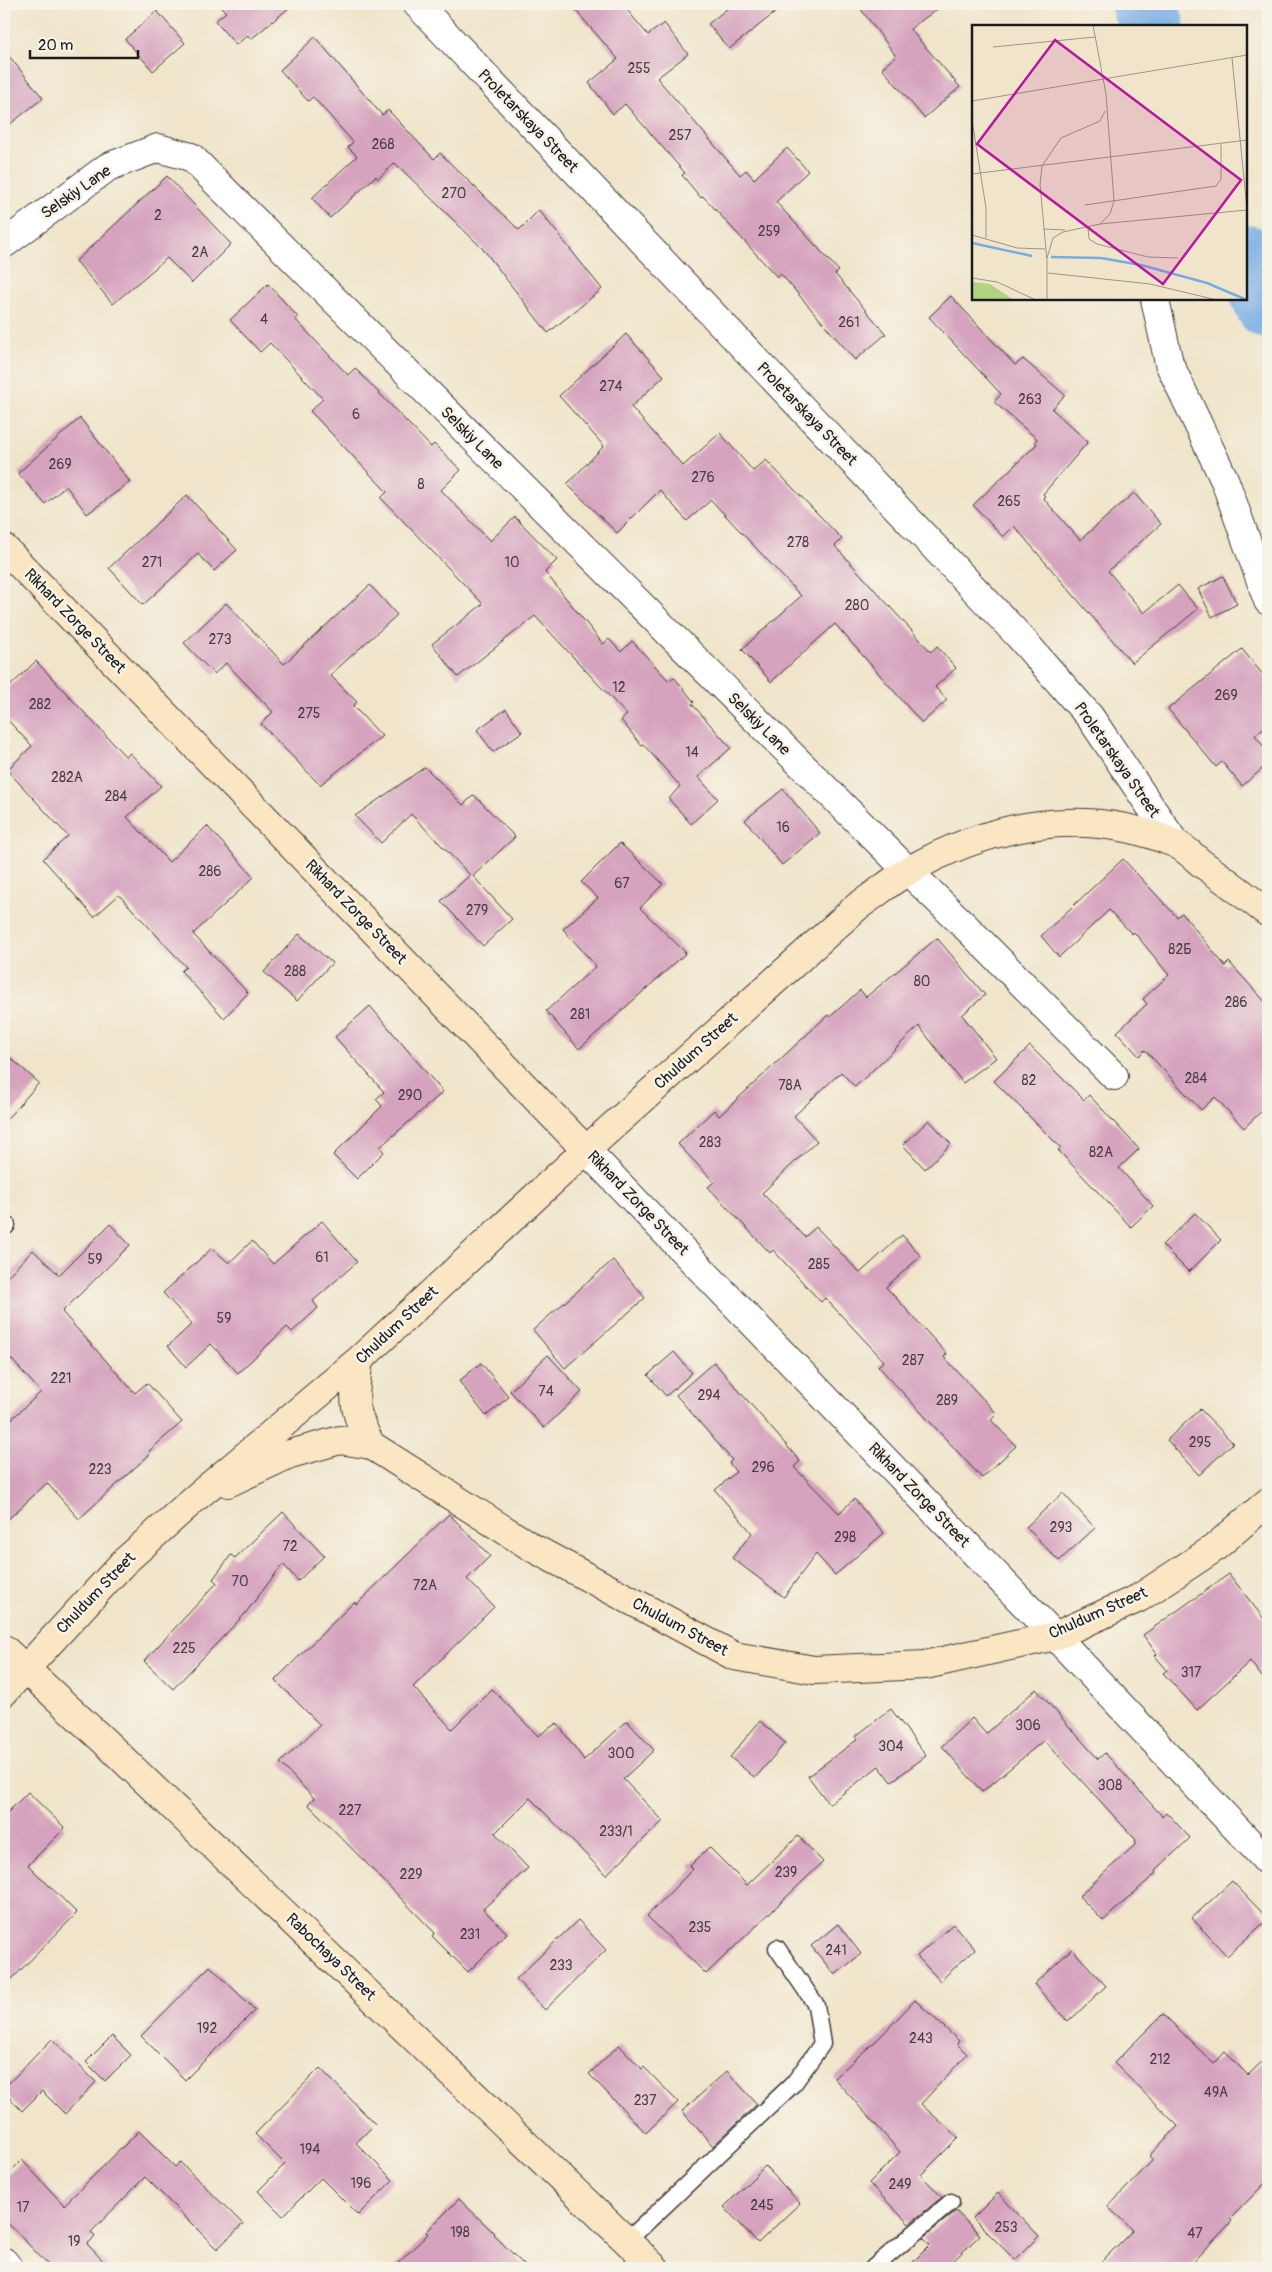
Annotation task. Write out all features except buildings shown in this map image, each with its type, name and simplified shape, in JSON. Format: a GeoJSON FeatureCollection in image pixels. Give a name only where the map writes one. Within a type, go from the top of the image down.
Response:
{"type":"FeatureCollection","features":[{"type":"Feature","properties":{"kind":"main road","name":"Rikhard Zorge Street"},"geometry":{"type":"LineString","coordinates":[[4,548],[586,1150]]}},
{"type":"Feature","properties":{"kind":"main road","name":"Chuldum Street"},"geometry":{"type":"LineString","coordinates":[[4,1692],[123,1563],[193,1500],[359,1360],[586,1150],[858,906],[908,871],[955,849],[1002,831],[1040,824],[1091,823],[1128,828],[1175,843],[1268,913]]}},
{"type":"Feature","properties":{"kind":"main road"},"geometry":{"type":"LineString","coordinates":[[359,1360],[354,1394],[358,1420],[371,1445]]}},
{"type":"Feature","properties":{"kind":"main road","name":"Chuldum Street"},"geometry":{"type":"LineString","coordinates":[[193,1500],[290,1454],[340,1440],[371,1445],[533,1548],[734,1656],[814,1670],[926,1665],[1054,1636],[1139,1598],[1213,1549],[1268,1502]]}},
{"type":"Feature","properties":{"kind":"main road","name":"Rabochaya Street"},"geometry":{"type":"LineString","coordinates":[[4,1650],[112,1748],[656,2268]]}},
{"type":"Feature","properties":{"kind":"street","name":"Proletarskaya Street"},"geometry":{"type":"LineString","coordinates":[[417,4],[1019,636],[1090,717],[1175,843]]}},
{"type":"Feature","properties":{"kind":"street","name":"Selskiy Lane"},"geometry":{"type":"LineString","coordinates":[[4,244],[108,167],[158,148],[191,157],[1114,1076]]}},
{"type":"Feature","properties":{"kind":"street"},"geometry":{"type":"LineString","coordinates":[[1155,300],[1169,363],[1225,481],[1268,601]]}},
{"type":"Feature","properties":{"kind":"street","name":"Rikhard Zorge Street"},"geometry":{"type":"LineString","coordinates":[[586,1150],[1054,1636],[1268,1862]]}},
{"type":"Feature","properties":{"kind":"street"},"geometry":{"type":"LineString","coordinates":[[4,2262],[9,2268]]}},
{"type":"Feature","properties":{"kind":"lane"},"geometry":{"type":"LineString","coordinates":[[627,2241],[794,2083],[822,2044],[816,2005],[777,1948]]}},
{"type":"Feature","properties":{"kind":"lane"},"geometry":{"type":"LineString","coordinates":[[873,2268],[951,2202]]}},
{"type":"Feature","properties":{"kind":"waterway"},"geometry":{"type":"LineString","coordinates":[[1143,4],[1152,25]]}},
{"type":"Feature","properties":{"kind":"waterway"},"geometry":{"type":"LineString","coordinates":[[1247,259],[1268,306]]}}]}
